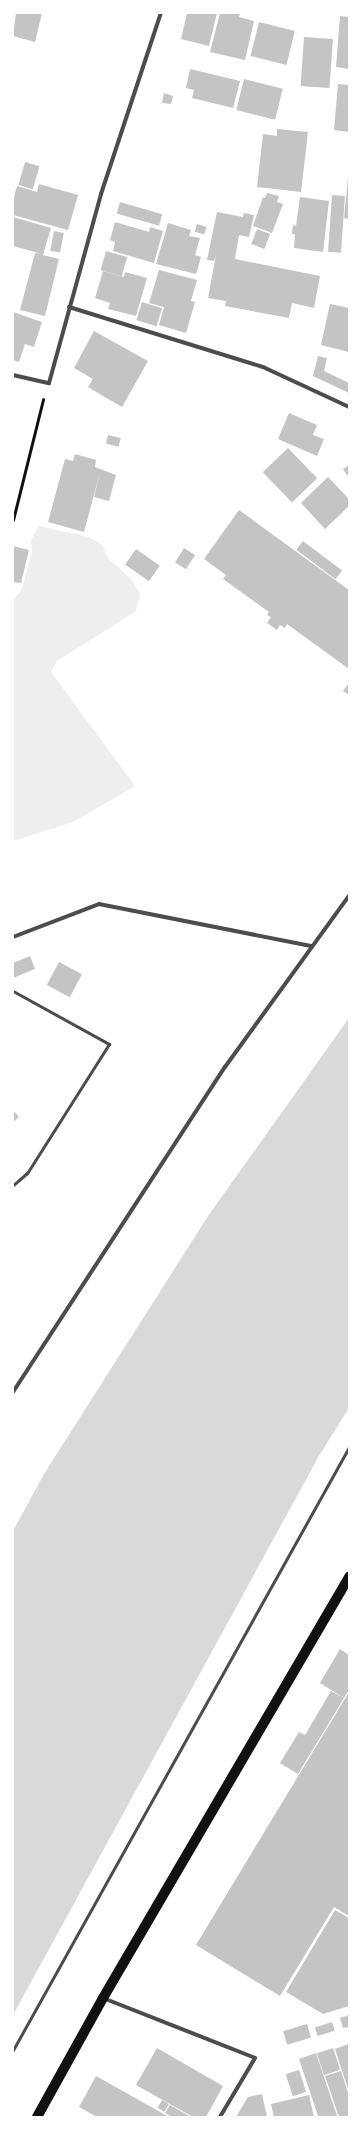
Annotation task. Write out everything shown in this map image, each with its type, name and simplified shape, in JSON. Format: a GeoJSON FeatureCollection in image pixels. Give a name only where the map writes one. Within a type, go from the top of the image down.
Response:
{"type":"FeatureCollection","features":[{"type":"Feature","properties":{"kind":"main road"},"geometry":{"type":"LineString","coordinates":[[37,2117],[103,1998],[349,1577]]}},
{"type":"Feature","properties":{"kind":"street"},"geometry":{"type":"LineString","coordinates":[[13,375],[50,384],[69,306],[101,194],[161,13]]}},
{"type":"Feature","properties":{"kind":"street"},"geometry":{"type":"LineString","coordinates":[[69,306],[263,367],[349,407]]}},
{"type":"Feature","properties":{"kind":"street"},"geometry":{"type":"LineString","coordinates":[[13,1392],[225,1068],[311,946],[349,896]]}},
{"type":"Feature","properties":{"kind":"street"},"geometry":{"type":"LineString","coordinates":[[13,937],[99,904],[311,946]]}},
{"type":"Feature","properties":{"kind":"street"},"geometry":{"type":"LineString","coordinates":[[103,1998],[256,2058],[220,2117]]}},
{"type":"Feature","properties":{"kind":"lane"},"geometry":{"type":"LineString","coordinates":[[13,991],[109,1044],[28,1173],[13,1185]]}},
{"type":"Feature","properties":{"kind":"lane"},"geometry":{"type":"LineString","coordinates":[[13,2050],[349,1446]]}},
{"type":"Feature","properties":{"kind":"path"},"geometry":{"type":"LineString","coordinates":[[13,520],[48,383]]}},
{"type":"Feature","properties":{"kind":"shaded area"},"geometry":{"type":"Polygon","coordinates":[[[39,526],[89,537],[102,545],[109,559],[131,579],[140,594],[136,611],[57,661],[51,672],[135,786],[73,822],[13,841],[13,601],[22,589],[32,551],[31,540],[39,526]]]}},
{"type":"Feature","properties":{"kind":"shaded area"},"geometry":{"type":"Polygon","coordinates":[[[349,1018],[349,1408],[320,1454],[13,2015],[13,1531],[44,1474],[208,1216],[349,1018]]]}},
{"type":"Feature","properties":{"kind":"building"},"geometry":{"type":"Polygon","coordinates":[[[16,13],[42,13],[35,42],[13,36],[16,13]]]}},
{"type":"Feature","properties":{"kind":"building"},"geometry":{"type":"Polygon","coordinates":[[[187,13],[217,13],[209,46],[181,39],[187,13]]]}},
{"type":"Feature","properties":{"kind":"building"},"geometry":{"type":"Polygon","coordinates":[[[220,13],[240,13],[239,17],[254,21],[245,60],[210,52],[220,13]]]}},
{"type":"Feature","properties":{"kind":"building"},"geometry":{"type":"Polygon","coordinates":[[[340,16],[349,17],[349,69],[336,67],[340,16]]]}},
{"type":"Feature","properties":{"kind":"building"},"geometry":{"type":"Polygon","coordinates":[[[259,22],[295,31],[286,65],[251,56],[259,22]]]}},
{"type":"Feature","properties":{"kind":"building"},"geometry":{"type":"Polygon","coordinates":[[[304,37],[333,39],[330,88],[301,86],[304,37]]]}},
{"type":"Feature","properties":{"kind":"building"},"geometry":{"type":"Polygon","coordinates":[[[190,69],[240,81],[233,108],[192,98],[194,90],[186,88],[190,69]]]}},
{"type":"Feature","properties":{"kind":"building"},"geometry":{"type":"Polygon","coordinates":[[[244,79],[283,89],[275,120],[236,110],[244,79]]]}},
{"type":"Feature","properties":{"kind":"building"},"geometry":{"type":"Polygon","coordinates":[[[338,84],[349,85],[349,132],[334,130],[338,84]]]}},
{"type":"Feature","properties":{"kind":"building"},"geometry":{"type":"Polygon","coordinates":[[[164,93],[173,96],[171,104],[162,103],[164,93]]]}},
{"type":"Feature","properties":{"kind":"building"},"geometry":{"type":"Polygon","coordinates":[[[277,129],[308,132],[301,192],[257,187],[263,134],[277,136],[277,129]]]}},
{"type":"Feature","properties":{"kind":"building"},"geometry":{"type":"Polygon","coordinates":[[[25,162],[39,166],[33,189],[18,185],[25,162]]]}},
{"type":"Feature","properties":{"kind":"building"},"geometry":{"type":"Polygon","coordinates":[[[349,178],[349,219],[344,218],[349,178]]]}},
{"type":"Feature","properties":{"kind":"building"},"geometry":{"type":"Polygon","coordinates":[[[39,184],[78,195],[68,230],[13,215],[13,201],[17,186],[37,192],[39,184]]]}},
{"type":"Feature","properties":{"kind":"building"},"geometry":{"type":"Polygon","coordinates":[[[267,193],[279,196],[277,202],[283,204],[272,233],[253,226],[263,197],[265,198],[267,193]]]}},
{"type":"Feature","properties":{"kind":"building"},"geometry":{"type":"Polygon","coordinates":[[[332,195],[345,196],[341,253],[328,252],[332,195]]]}},
{"type":"Feature","properties":{"kind":"building"},"geometry":{"type":"Polygon","coordinates":[[[300,197],[329,201],[323,252],[294,248],[295,234],[292,234],[293,225],[296,226],[300,197]]]}},
{"type":"Feature","properties":{"kind":"building"},"geometry":{"type":"Polygon","coordinates":[[[120,202],[162,214],[159,226],[117,214],[120,202]]]}},
{"type":"Feature","properties":{"kind":"building"},"geometry":{"type":"Polygon","coordinates":[[[217,212],[243,217],[244,213],[254,215],[249,237],[239,235],[235,259],[320,276],[314,308],[292,303],[289,318],[225,306],[226,301],[208,298],[216,255],[214,261],[207,260],[217,212]]]}},
{"type":"Feature","properties":{"kind":"building"},"geometry":{"type":"Polygon","coordinates":[[[13,217],[51,228],[43,255],[59,259],[45,316],[20,310],[35,253],[42,254],[13,246],[13,217]]]}},
{"type":"Feature","properties":{"kind":"building"},"geometry":{"type":"Polygon","coordinates":[[[115,222],[149,232],[150,227],[163,231],[154,263],[113,251],[115,242],[110,240],[115,222]]]}},
{"type":"Feature","properties":{"kind":"building"},"geometry":{"type":"Polygon","coordinates":[[[168,223],[191,230],[189,236],[200,238],[195,255],[201,257],[196,274],[156,264],[168,223]]]}},
{"type":"Feature","properties":{"kind":"building"},"geometry":{"type":"Polygon","coordinates":[[[197,224],[207,227],[204,235],[195,232],[197,224]]]}},
{"type":"Feature","properties":{"kind":"building"},"geometry":{"type":"Polygon","coordinates":[[[257,229],[270,234],[264,249],[251,244],[257,229]]]}},
{"type":"Feature","properties":{"kind":"building"},"geometry":{"type":"Polygon","coordinates":[[[54,231],[64,233],[60,253],[50,251],[54,231]]]}},
{"type":"Feature","properties":{"kind":"building"},"geometry":{"type":"Polygon","coordinates":[[[106,251],[127,257],[122,276],[100,270],[106,251]]]}},
{"type":"Feature","properties":{"kind":"building"},"geometry":{"type":"Polygon","coordinates":[[[159,270],[197,280],[191,301],[195,302],[186,333],[159,325],[164,307],[149,303],[159,270]]]}},
{"type":"Feature","properties":{"kind":"building"},"geometry":{"type":"Polygon","coordinates":[[[103,271],[124,277],[125,272],[147,278],[136,316],[108,309],[110,303],[95,298],[103,271]]]}},
{"type":"Feature","properties":{"kind":"building"},"geometry":{"type":"Polygon","coordinates":[[[142,302],[162,308],[157,326],[136,320],[142,302]]]}},
{"type":"Feature","properties":{"kind":"building"},"geometry":{"type":"Polygon","coordinates":[[[330,304],[349,308],[349,352],[321,345],[330,304]]]}},
{"type":"Feature","properties":{"kind":"building"},"geometry":{"type":"Polygon","coordinates":[[[13,312],[42,322],[34,347],[25,344],[19,362],[13,360],[13,312]]]}},
{"type":"Feature","properties":{"kind":"building"},"geometry":{"type":"Polygon","coordinates":[[[94,331],[148,361],[122,407],[88,387],[93,379],[74,368],[94,331]]]}},
{"type":"Feature","properties":{"kind":"building"},"geometry":{"type":"Polygon","coordinates":[[[318,356],[327,358],[324,371],[349,383],[349,393],[313,376],[318,356]]]}},
{"type":"Feature","properties":{"kind":"building"},"geometry":{"type":"Polygon","coordinates":[[[289,413],[317,425],[313,435],[324,439],[317,456],[278,439],[289,413]]]}},
{"type":"Feature","properties":{"kind":"building"},"geometry":{"type":"Polygon","coordinates":[[[108,435],[121,438],[119,447],[106,444],[108,435]]]}},
{"type":"Feature","properties":{"kind":"building"},"geometry":{"type":"Polygon","coordinates":[[[288,448],[317,478],[292,503],[263,472],[288,448]]]}},
{"type":"Feature","properties":{"kind":"building"},"geometry":{"type":"Polygon","coordinates":[[[75,454],[96,460],[95,467],[116,475],[109,501],[94,497],[100,472],[84,532],[48,522],[65,459],[73,461],[75,454]]]}},
{"type":"Feature","properties":{"kind":"building"},"geometry":{"type":"Polygon","coordinates":[[[349,465],[349,478],[343,469],[349,465]]]}},
{"type":"Feature","properties":{"kind":"building"},"geometry":{"type":"Polygon","coordinates":[[[328,477],[349,499],[349,506],[325,529],[301,503],[328,477]]]}},
{"type":"Feature","properties":{"kind":"building"},"geometry":{"type":"Polygon","coordinates":[[[239,510],[349,590],[349,669],[287,624],[285,628],[280,625],[277,630],[267,623],[271,617],[267,615],[269,612],[223,579],[226,575],[204,559],[239,510]]]}},
{"type":"Feature","properties":{"kind":"building"},"geometry":{"type":"Polygon","coordinates":[[[303,541],[342,570],[336,579],[296,550],[303,541]]]}},
{"type":"Feature","properties":{"kind":"building"},"geometry":{"type":"Polygon","coordinates":[[[13,546],[29,550],[21,583],[13,582],[13,546]]]}},
{"type":"Feature","properties":{"kind":"building"},"geometry":{"type":"Polygon","coordinates":[[[184,548],[195,555],[186,569],[175,562],[184,548]]]}},
{"type":"Feature","properties":{"kind":"building"},"geometry":{"type":"Polygon","coordinates":[[[136,549],[160,566],[149,581],[125,565],[136,549]]]}},
{"type":"Feature","properties":{"kind":"building"},"geometry":{"type":"Polygon","coordinates":[[[349,683],[349,695],[343,691],[349,683]]]}},
{"type":"Feature","properties":{"kind":"building"},"geometry":{"type":"Polygon","coordinates":[[[30,956],[35,969],[13,978],[13,963],[30,956]]]}},
{"type":"Feature","properties":{"kind":"building"},"geometry":{"type":"Polygon","coordinates":[[[59,962],[82,974],[70,997],[47,985],[59,962]]]}},
{"type":"Feature","properties":{"kind":"building"},"geometry":{"type":"Polygon","coordinates":[[[13,1110],[19,1117],[13,1122],[13,1110]]]}},
{"type":"Feature","properties":{"kind":"building"},"geometry":{"type":"Polygon","coordinates":[[[340,1649],[349,1655],[349,1690],[344,1698],[320,1683],[340,1649]]]}},
{"type":"Feature","properties":{"kind":"building"},"geometry":{"type":"Polygon","coordinates":[[[331,1691],[344,1698],[298,1774],[280,1763],[299,1732],[305,1735],[331,1691]]]}},
{"type":"Feature","properties":{"kind":"building"},"geometry":{"type":"Polygon","coordinates":[[[349,1692],[349,1916],[334,1907],[280,1996],[196,1945],[349,1692]]]}},
{"type":"Feature","properties":{"kind":"building"},"geometry":{"type":"Polygon","coordinates":[[[335,1910],[349,1918],[349,2006],[323,2014],[286,1992],[335,1910]]]}},
{"type":"Feature","properties":{"kind":"building"},"geometry":{"type":"Polygon","coordinates":[[[349,2015],[349,2027],[343,2028],[340,2018],[349,2015]]]}},
{"type":"Feature","properties":{"kind":"building"},"geometry":{"type":"Polygon","coordinates":[[[332,2022],[335,2031],[318,2036],[315,2028],[332,2022]]]}},
{"type":"Feature","properties":{"kind":"building"},"geometry":{"type":"Polygon","coordinates":[[[307,2024],[311,2037],[287,2045],[283,2031],[307,2024]]]}},
{"type":"Feature","properties":{"kind":"building"},"geometry":{"type":"Polygon","coordinates":[[[349,2044],[349,2092],[335,2049],[349,2044]]]}},
{"type":"Feature","properties":{"kind":"building"},"geometry":{"type":"Polygon","coordinates":[[[157,2048],[223,2086],[206,2117],[193,2117],[136,2085],[157,2048]]]}},
{"type":"Feature","properties":{"kind":"building"},"geometry":{"type":"Polygon","coordinates":[[[333,2048],[340,2070],[324,2075],[317,2053],[333,2048]]]}},
{"type":"Feature","properties":{"kind":"building"},"geometry":{"type":"Polygon","coordinates":[[[316,2053],[337,2116],[334,2117],[318,2116],[299,2059],[316,2053]]]}},
{"type":"Feature","properties":{"kind":"building"},"geometry":{"type":"Polygon","coordinates":[[[299,2070],[306,2092],[293,2096],[286,2074],[299,2070]]]}},
{"type":"Feature","properties":{"kind":"building"},"geometry":{"type":"Polygon","coordinates":[[[341,2071],[349,2096],[349,2117],[339,2117],[325,2076],[341,2071]]]}},
{"type":"Feature","properties":{"kind":"building"},"geometry":{"type":"Polygon","coordinates":[[[96,2076],[169,2117],[97,2117],[79,2107],[96,2076]]]}},
{"type":"Feature","properties":{"kind":"building"},"geometry":{"type":"Polygon","coordinates":[[[262,2094],[267,2117],[236,2117],[248,2097],[262,2094]]]}},
{"type":"Feature","properties":{"kind":"building"},"geometry":{"type":"Polygon","coordinates":[[[309,2095],[314,2117],[274,2117],[271,2104],[309,2095]]]}},
{"type":"Feature","properties":{"kind":"building"},"geometry":{"type":"Polygon","coordinates":[[[162,2100],[169,2104],[164,2112],[157,2108],[162,2100]]]}},
{"type":"Feature","properties":{"kind":"building"},"geometry":{"type":"Polygon","coordinates":[[[170,2105],[191,2117],[172,2117],[165,2113],[170,2105]]]}}]}
